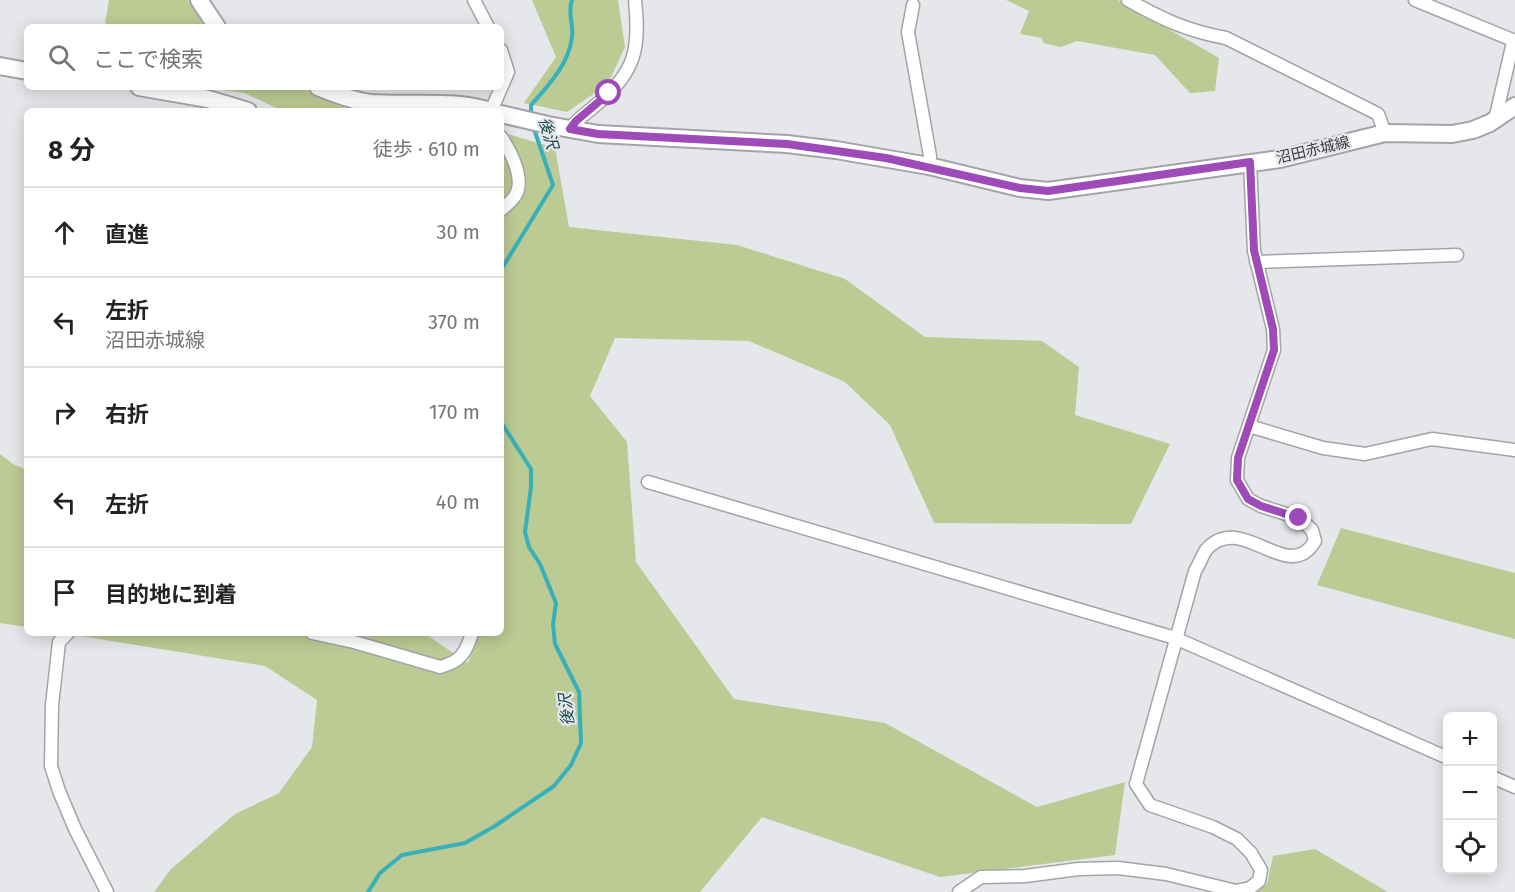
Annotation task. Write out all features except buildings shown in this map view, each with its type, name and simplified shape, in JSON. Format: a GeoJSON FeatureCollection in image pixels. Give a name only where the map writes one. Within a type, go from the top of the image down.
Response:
{"type":"FeatureCollection","features":[{"type":"Feature","properties":{"kind":"main road"},"geometry":{"type":"LineString","coordinates":[[199,0],[215,24]]}},
{"type":"Feature","properties":{"kind":"main road"},"geometry":{"type":"LineString","coordinates":[[0,66],[24,70]]}},
{"type":"Feature","properties":{"kind":"main road"},"geometry":{"type":"LineString","coordinates":[[156,90],[208,99],[239,108]]}},
{"type":"Feature","properties":{"kind":"main road","name":"沼田赤城線"},"geometry":{"type":"LineString","coordinates":[[325,90],[345,98],[369,103],[458,108]]}},
{"type":"Feature","properties":{"kind":"main road","name":"沼田赤城線"},"geometry":{"type":"LineString","coordinates":[[504,114],[598,134],[787,144],[886,158],[929,166],[995,183],[1048,191],[1304,154],[1385,133],[1452,134],[1473,130],[1495,120],[1515,106]]}},
{"type":"Feature","properties":{"kind":"street"},"geometry":{"type":"LineString","coordinates":[[474,0],[486,24]]}},
{"type":"Feature","properties":{"kind":"street"},"geometry":{"type":"LineString","coordinates":[[570,129],[576,121],[609,93],[628,70],[636,49],[638,24],[635,0]]}},
{"type":"Feature","properties":{"kind":"street"},"geometry":{"type":"LineString","coordinates":[[1128,0],[1178,26],[1226,38],[1378,114],[1385,133]]}},
{"type":"Feature","properties":{"kind":"street"},"geometry":{"type":"LineString","coordinates":[[1416,0],[1514,41],[1495,120]]}},
{"type":"Feature","properties":{"kind":"street"},"geometry":{"type":"LineString","coordinates":[[913,5],[908,32],[930,156],[929,166]]}},
{"type":"Feature","properties":{"kind":"street"},"geometry":{"type":"LineString","coordinates":[[504,59],[508,72],[504,88]]}},
{"type":"Feature","properties":{"kind":"street"},"geometry":{"type":"LineString","coordinates":[[499,108],[504,90]]}},
{"type":"Feature","properties":{"kind":"street"},"geometry":{"type":"LineString","coordinates":[[504,142],[512,156],[518,180],[516,195],[504,207]]}},
{"type":"Feature","properties":{"kind":"street"},"geometry":{"type":"LineString","coordinates":[[959,892],[981,877],[1025,876],[1118,868],[1166,874],[1236,891],[1250,888],[1259,880],[1261,870],[1251,853],[1237,839],[1213,827],[1150,805],[1136,784],[1195,571],[1206,550],[1225,537],[1243,539],[1288,557],[1296,557],[1309,551],[1315,541],[1312,530],[1299,518],[1261,506],[1248,499],[1237,480],[1238,458],[1274,350],[1273,329],[1254,250],[1250,162]]}},
{"type":"Feature","properties":{"kind":"street"},"geometry":{"type":"LineString","coordinates":[[1256,262],[1457,255]]}},
{"type":"Feature","properties":{"kind":"street"},"geometry":{"type":"LineString","coordinates":[[1249,426],[1323,448],[1365,453],[1432,439],[1515,450]]}},
{"type":"Feature","properties":{"kind":"street"},"geometry":{"type":"LineString","coordinates":[[648,482],[1175,638],[1443,756]]}},
{"type":"Feature","properties":{"kind":"street"},"geometry":{"type":"LineString","coordinates":[[65,636],[59,642],[52,705],[51,766],[75,829],[107,892]]}},
{"type":"Feature","properties":{"kind":"street"},"geometry":{"type":"LineString","coordinates":[[326,636],[440,667],[454,663],[469,644],[471,636]]}},
{"type":"Feature","properties":{"kind":"street"},"geometry":{"type":"LineString","coordinates":[[1497,779],[1515,787]]}},
{"type":"Feature","properties":{"kind":"green space"},"geometry":{"type":"Polygon","coordinates":[[[109,0],[188,0],[203,24],[108,24],[105,23],[109,0]]]}},
{"type":"Feature","properties":{"kind":"green space"},"geometry":{"type":"Polygon","coordinates":[[[532,0],[618,0],[625,47],[608,84],[567,112],[524,103],[556,57],[532,0]]]}},
{"type":"Feature","properties":{"kind":"green space"},"geometry":{"type":"Polygon","coordinates":[[[1006,0],[1118,0],[1219,58],[1215,91],[1190,93],[1155,55],[1077,41],[1061,47],[1043,43],[1042,38],[1020,34],[1029,11],[1006,0]]]}},
{"type":"Feature","properties":{"kind":"green space"},"geometry":{"type":"Polygon","coordinates":[[[224,90],[306,90],[345,108],[276,108],[244,93],[224,90]]]}},
{"type":"Feature","properties":{"kind":"green space"},"geometry":{"type":"Polygon","coordinates":[[[504,133],[555,148],[569,227],[737,245],[845,279],[925,337],[1042,341],[1079,367],[1075,415],[1170,444],[1131,524],[934,523],[890,425],[845,382],[749,341],[615,338],[590,396],[627,442],[636,562],[734,699],[885,723],[1037,807],[1125,782],[1115,855],[940,877],[762,817],[700,892],[154,892],[171,869],[235,814],[279,793],[312,747],[317,700],[265,666],[80,636],[428,636],[468,663],[478,636],[504,636],[504,133]]]}},
{"type":"Feature","properties":{"kind":"green space"},"geometry":{"type":"Polygon","coordinates":[[[0,454],[24,469],[24,627],[0,623],[0,454]]]}},
{"type":"Feature","properties":{"kind":"green space"},"geometry":{"type":"Polygon","coordinates":[[[1341,528],[1515,573],[1515,639],[1317,585],[1341,528]]]}},
{"type":"Feature","properties":{"kind":"green space"},"geometry":{"type":"Polygon","coordinates":[[[1315,849],[1388,892],[1255,892],[1267,884],[1273,856],[1315,849]]]}},
{"type":"Feature","properties":{"kind":"waterway","name":"後沢"},"geometry":{"type":"LineString","coordinates":[[531,116],[531,105],[557,74],[567,56],[572,32],[570,9],[572,0]]}},
{"type":"Feature","properties":{"kind":"waterway","name":"後沢"},"geometry":{"type":"LineString","coordinates":[[504,265],[553,185],[533,126]]}},
{"type":"Feature","properties":{"kind":"waterway","name":"後沢"},"geometry":{"type":"LineString","coordinates":[[368,892],[380,873],[402,855],[465,843],[495,826],[554,786],[571,765],[581,743],[579,692],[555,644],[553,624],[556,603],[540,564],[529,547],[525,532],[531,469],[504,427]]}},
{"type":"Feature","properties":{"kind":"route"},"geometry":{"type":"LineString","coordinates":[[609,93],[582,115],[570,129],[598,134],[787,144],[886,158],[1020,188],[1048,191],[1076,189],[1113,181],[1250,162],[1254,250],[1264,300],[1273,329],[1274,350],[1238,458],[1237,480],[1248,499],[1261,506],[1299,518]]}}]}
